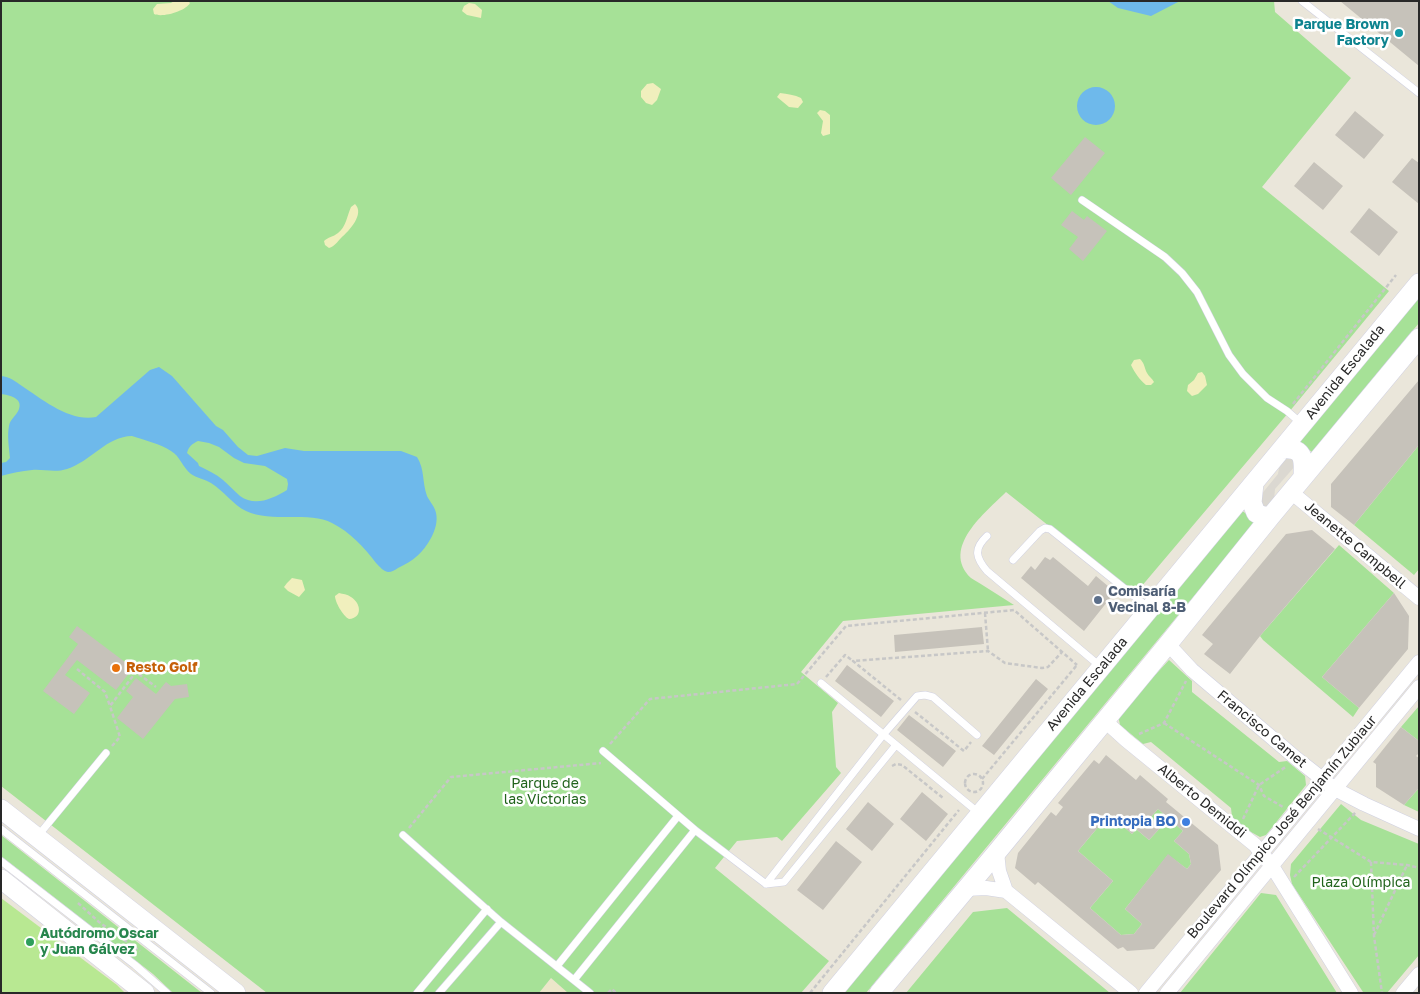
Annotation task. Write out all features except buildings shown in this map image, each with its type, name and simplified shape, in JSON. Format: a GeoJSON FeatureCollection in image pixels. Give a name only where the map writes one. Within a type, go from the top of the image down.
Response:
{"type":"FeatureCollection","features":[{"type":"Feature","properties":{"kind":"main road","name":"Avenida Escalada"},"geometry":{"type":"LineString","coordinates":[[832,993],[1419,283]]}},
{"type":"Feature","properties":{"kind":"main road"},"geometry":{"type":"LineString","coordinates":[[879,993],[1419,338]]}},
{"type":"Feature","properties":{"kind":"main road"},"geometry":{"type":"LineString","coordinates":[[1282,449],[1298,451],[1304,465],[1304,477]]}},
{"type":"Feature","properties":{"kind":"main road"},"geometry":{"type":"LineString","coordinates":[[1254,483],[1252,502],[1256,513],[1263,516],[1271,516]]}},
{"type":"Feature","properties":{"kind":"main road"},"geometry":{"type":"LineString","coordinates":[[1,809],[236,993]]}},
{"type":"Feature","properties":{"kind":"main road"},"geometry":{"type":"LineString","coordinates":[[1,879],[146,993]]}},
{"type":"Feature","properties":{"kind":"street","name":"Jeanette Campbell"},"geometry":{"type":"LineString","coordinates":[[1291,492],[1419,598]]}},
{"type":"Feature","properties":{"kind":"street","name":"Francisco Camet"},"geometry":{"type":"LineString","coordinates":[[1168,644],[1192,670],[1297,760],[1335,789],[1419,829]]}},
{"type":"Feature","properties":{"kind":"street","name":"Boulevard Olímpico José Benjamín Zubiaur"},"geometry":{"type":"LineString","coordinates":[[1146,993],[1419,662]]}},
{"type":"Feature","properties":{"kind":"street","name":"Boulevard Olímpico José Benjamín Zubiaur"},"geometry":{"type":"LineString","coordinates":[[1167,993],[1419,687]]}},
{"type":"Feature","properties":{"kind":"street","name":"Alberto Demiddi"},"geometry":{"type":"LineString","coordinates":[[1105,720],[1126,740],[1256,845],[1272,866],[1352,993]]}},
{"type":"Feature","properties":{"kind":"street"},"geometry":{"type":"LineString","coordinates":[[997,852],[999,871],[1006,891]]}},
{"type":"Feature","properties":{"kind":"street"},"geometry":{"type":"LineString","coordinates":[[966,889],[986,888],[1006,891],[1131,993]]}},
{"type":"Feature","properties":{"kind":"street"},"geometry":{"type":"LineString","coordinates":[[1403,993],[1419,974]]}},
{"type":"Feature","properties":{"kind":"lane"},"geometry":{"type":"LineString","coordinates":[[1302,1],[1419,93]]}},
{"type":"Feature","properties":{"kind":"lane"},"geometry":{"type":"LineString","coordinates":[[1082,200],[1165,257],[1182,273],[1198,292],[1229,355],[1243,374],[1267,398],[1302,424]]}},
{"type":"Feature","properties":{"kind":"lane"},"geometry":{"type":"LineString","coordinates":[[1013,560],[1040,531],[1045,528],[1050,529],[1150,609]]}},
{"type":"Feature","properties":{"kind":"lane"},"geometry":{"type":"LineString","coordinates":[[987,536],[979,544],[978,550],[980,562],[987,571],[1101,667]]}},
{"type":"Feature","properties":{"kind":"lane"},"geometry":{"type":"LineString","coordinates":[[821,684],[980,814]]}},
{"type":"Feature","properties":{"kind":"lane"},"geometry":{"type":"LineString","coordinates":[[766,884],[883,734],[917,696],[933,697],[977,735]]}},
{"type":"Feature","properties":{"kind":"lane"},"geometry":{"type":"LineString","coordinates":[[603,751],[695,830],[766,884],[784,882],[896,745]]}},
{"type":"Feature","properties":{"kind":"lane"},"geometry":{"type":"LineString","coordinates":[[37,837],[106,753]]}},
{"type":"Feature","properties":{"kind":"lane"},"geometry":{"type":"LineString","coordinates":[[557,966],[678,816]]}},
{"type":"Feature","properties":{"kind":"lane"},"geometry":{"type":"LineString","coordinates":[[1,830],[211,993]]}},
{"type":"Feature","properties":{"kind":"lane"},"geometry":{"type":"LineString","coordinates":[[574,980],[695,830]]}},
{"type":"Feature","properties":{"kind":"lane"},"geometry":{"type":"LineString","coordinates":[[403,835],[501,922],[590,993]]}},
{"type":"Feature","properties":{"kind":"lane"},"geometry":{"type":"LineString","coordinates":[[1,861],[135,965],[167,993]]}},
{"type":"Feature","properties":{"kind":"lane"},"geometry":{"type":"LineString","coordinates":[[417,993],[487,909]]}},
{"type":"Feature","properties":{"kind":"lane"},"geometry":{"type":"LineString","coordinates":[[439,993],[501,922]]}},
{"type":"Feature","properties":{"kind":"path"},"geometry":{"type":"LineString","coordinates":[[1287,411],[1396,275]]}},
{"type":"Feature","properties":{"kind":"path"},"geometry":{"type":"LineString","coordinates":[[603,751],[650,699],[797,684],[846,626],[1014,610],[1077,665]]}},
{"type":"Feature","properties":{"kind":"path"},"geometry":{"type":"LineString","coordinates":[[985,613],[988,650]]}},
{"type":"Feature","properties":{"kind":"path"},"geometry":{"type":"LineString","coordinates":[[853,661],[988,650],[1005,663],[1042,668],[1048,667],[1062,652]]}},
{"type":"Feature","properties":{"kind":"path"},"geometry":{"type":"LineString","coordinates":[[982,779],[975,774],[967,777],[965,781],[968,790],[977,791],[981,788],[983,784],[982,779],[1086,654]]}},
{"type":"Feature","properties":{"kind":"path"},"geometry":{"type":"LineString","coordinates":[[821,684],[845,655],[964,751],[977,735]]}},
{"type":"Feature","properties":{"kind":"path"},"geometry":{"type":"LineString","coordinates":[[77,669],[105,692],[110,706],[120,737],[106,753]]}},
{"type":"Feature","properties":{"kind":"path"},"geometry":{"type":"LineString","coordinates":[[1126,740],[1164,723],[1192,670]]}},
{"type":"Feature","properties":{"kind":"path"},"geometry":{"type":"LineString","coordinates":[[110,706],[136,672],[156,687]]}},
{"type":"Feature","properties":{"kind":"path"},"geometry":{"type":"LineString","coordinates":[[1164,723],[1259,785],[1264,796],[1294,813]]}},
{"type":"Feature","properties":{"kind":"path"},"geometry":{"type":"LineString","coordinates":[[1238,829],[1259,785],[1297,760]]}},
{"type":"Feature","properties":{"kind":"path"},"geometry":{"type":"LineString","coordinates":[[403,835],[451,777],[614,761]]}},
{"type":"Feature","properties":{"kind":"path"},"geometry":{"type":"LineString","coordinates":[[891,766],[896,764],[902,765],[946,800]]}},
{"type":"Feature","properties":{"kind":"path"},"geometry":{"type":"LineString","coordinates":[[1285,888],[1364,804]]}},
{"type":"Feature","properties":{"kind":"path"},"geometry":{"type":"LineString","coordinates":[[810,993],[960,811],[953,805]]}},
{"type":"Feature","properties":{"kind":"path"},"geometry":{"type":"LineString","coordinates":[[1308,823],[1371,862],[1419,868]]}},
{"type":"Feature","properties":{"kind":"path"},"geometry":{"type":"LineString","coordinates":[[1371,862],[1374,936],[1382,993]]}},
{"type":"Feature","properties":{"kind":"path"},"geometry":{"type":"LineString","coordinates":[[1374,936],[1407,865]]}},
{"type":"Feature","properties":{"kind":"path"},"geometry":{"type":"LineString","coordinates":[[608,993],[612,989],[616,993]]}},
{"type":"Feature","properties":{"kind":"shaded area"},"geometry":{"type":"Polygon","coordinates":[[[1293,455],[1296,465],[1275,489],[1274,500],[1269,507],[1260,505],[1260,496],[1278,474],[1280,463],[1286,456],[1293,455]]]}},
{"type":"Feature","properties":{"kind":"shaded area"},"geometry":{"type":"Polygon","coordinates":[[[551,978],[568,993],[539,993],[551,978]]]}},
{"type":"Feature","properties":{"kind":"green space","name":"Parque de las Victorias"},"geometry":{"type":"Polygon","coordinates":[[[1,1],[1274,1],[1275,12],[1351,78],[1262,187],[1389,291],[1135,594],[1006,492],[969,531],[963,543],[961,555],[963,567],[971,578],[1014,605],[843,621],[801,672],[838,703],[832,712],[836,767],[841,773],[782,841],[777,837],[737,841],[715,868],[829,961],[801,993],[568,993],[551,978],[539,993],[267,993],[1,786],[1,1]]]}},
{"type":"Feature","properties":{"kind":"green space"},"geometry":{"type":"Polygon","coordinates":[[[1419,294],[1419,323],[1312,452],[1298,441],[1419,294]]]}},
{"type":"Feature","properties":{"kind":"green space"},"geometry":{"type":"Polygon","coordinates":[[[1419,445],[1419,569],[1414,575],[1354,525],[1419,445]]]}},
{"type":"Feature","properties":{"kind":"green space"},"geometry":{"type":"Polygon","coordinates":[[[1241,510],[1256,521],[866,993],[844,993],[1241,510]]]}},
{"type":"Feature","properties":{"kind":"green space"},"geometry":{"type":"Polygon","coordinates":[[[1339,545],[1394,593],[1322,677],[1359,708],[1353,717],[1260,636],[1339,545]]]}},
{"type":"Feature","properties":{"kind":"green space"},"geometry":{"type":"Polygon","coordinates":[[[1169,660],[1192,681],[1192,692],[1279,762],[1287,761],[1305,776],[1306,785],[1266,835],[1260,837],[1251,832],[1232,817],[1231,808],[1151,742],[1143,744],[1120,725],[1118,715],[1169,660]]]}},
{"type":"Feature","properties":{"kind":"green space"},"geometry":{"type":"Polygon","coordinates":[[[1419,706],[1419,741],[1401,727],[1419,706]]]}},
{"type":"Feature","properties":{"kind":"green space"},"geometry":{"type":"Polygon","coordinates":[[[1419,788],[1419,812],[1404,805],[1419,788]]]}},
{"type":"Feature","properties":{"kind":"green space","name":"Plaza Olímpica"},"geometry":{"type":"Polygon","coordinates":[[[1341,804],[1361,820],[1419,844],[1419,955],[1387,993],[1363,992],[1292,884],[1290,875],[1291,864],[1341,804]]]}},
{"type":"Feature","properties":{"kind":"green space"},"geometry":{"type":"Polygon","coordinates":[[[1158,809],[1183,831],[1174,841],[1189,854],[1191,864],[1187,869],[1168,855],[1125,909],[1142,924],[1134,934],[1121,935],[1090,908],[1113,881],[1078,851],[1109,814],[1132,834],[1136,829],[1149,840],[1161,827],[1150,818],[1158,809]]]}},
{"type":"Feature","properties":{"kind":"green space"},"geometry":{"type":"Polygon","coordinates":[[[1,835],[202,993],[173,993],[153,974],[1,856],[1,835]]]}},
{"type":"Feature","properties":{"kind":"green space"},"geometry":{"type":"Polygon","coordinates":[[[1261,893],[1276,895],[1337,993],[1180,993],[1261,893]]]}},
{"type":"Feature","properties":{"kind":"green space","name":"Autódromo Oscar y Juan Gálvez"},"geometry":{"type":"Polygon","coordinates":[[[1,898],[117,985],[125,993],[1,993],[1,898]]]}},
{"type":"Feature","properties":{"kind":"green space"},"geometry":{"type":"Polygon","coordinates":[[[1007,908],[1110,993],[906,993],[973,912],[1007,908]]]}},
{"type":"Feature","properties":{"kind":"sand"},"geometry":{"type":"Polygon","coordinates":[[[188,1],[190,3],[184,9],[174,13],[154,14],[153,9],[157,4],[188,1]]]}},
{"type":"Feature","properties":{"kind":"sand"},"geometry":{"type":"Polygon","coordinates":[[[469,3],[475,4],[482,10],[481,18],[467,15],[462,11],[464,6],[469,3]]]}},
{"type":"Feature","properties":{"kind":"sand"},"geometry":{"type":"Polygon","coordinates":[[[653,83],[661,89],[657,100],[652,105],[646,103],[641,97],[641,91],[647,84],[653,83]]]}},
{"type":"Feature","properties":{"kind":"sand"},"geometry":{"type":"Polygon","coordinates":[[[780,93],[799,97],[803,102],[798,108],[789,107],[777,97],[780,93]]]}},
{"type":"Feature","properties":{"kind":"sand"},"geometry":{"type":"Polygon","coordinates":[[[820,110],[830,115],[830,134],[823,136],[821,133],[823,121],[817,113],[820,110]]]}},
{"type":"Feature","properties":{"kind":"sand"},"geometry":{"type":"Polygon","coordinates":[[[355,204],[358,208],[358,213],[355,222],[336,244],[329,248],[325,245],[324,241],[341,231],[351,207],[355,204]]]}},
{"type":"Feature","properties":{"kind":"sand"},"geometry":{"type":"Polygon","coordinates":[[[1140,359],[1154,382],[1151,385],[1146,385],[1137,376],[1131,365],[1134,360],[1140,359]]]}},
{"type":"Feature","properties":{"kind":"sand"},"geometry":{"type":"Polygon","coordinates":[[[1202,372],[1207,385],[1198,394],[1192,396],[1187,391],[1188,385],[1198,373],[1202,372]]]}},
{"type":"Feature","properties":{"kind":"sand"},"geometry":{"type":"Polygon","coordinates":[[[292,578],[302,580],[305,590],[299,597],[284,587],[292,578]]]}},
{"type":"Feature","properties":{"kind":"sand"},"geometry":{"type":"Polygon","coordinates":[[[339,593],[350,596],[357,603],[359,610],[357,616],[349,619],[342,612],[335,599],[335,596],[339,593]]]}},
{"type":"Feature","properties":{"kind":"water"},"geometry":{"type":"Polygon","coordinates":[[[1108,1],[1180,1],[1151,16],[1118,8],[1108,1]]]}},
{"type":"Feature","properties":{"kind":"water"},"geometry":{"type":"Polygon","coordinates":[[[1096,87],[1103,88],[1109,93],[1114,99],[1114,113],[1109,119],[1103,124],[1096,125],[1089,124],[1083,119],[1078,113],[1077,106],[1078,99],[1083,93],[1089,88],[1096,87]]]}},
{"type":"Feature","properties":{"kind":"water"},"geometry":{"type":"Polygon","coordinates":[[[159,367],[172,376],[216,426],[223,430],[248,455],[257,456],[285,448],[304,451],[401,451],[417,457],[427,496],[437,516],[435,529],[428,543],[413,559],[393,571],[386,571],[376,563],[356,540],[332,523],[313,518],[267,516],[246,511],[211,483],[191,474],[171,451],[157,444],[132,436],[115,440],[75,466],[67,469],[58,471],[32,470],[1,476],[1,463],[6,462],[10,458],[8,430],[20,405],[14,398],[1,394],[1,376],[7,377],[57,409],[86,418],[96,417],[150,370],[159,367]],[[198,441],[191,446],[187,453],[199,466],[220,478],[240,496],[252,501],[264,501],[287,490],[287,479],[265,466],[244,463],[209,443],[198,441]]]}},
{"type":"Feature","properties":{"kind":"place","name":"Parque Brown Factory"},"geometry":{"type":"Point","coordinates":[1399,33]}},
{"type":"Feature","properties":{"kind":"place","name":"Comisaría Vecinal 8-B"},"geometry":{"type":"Point","coordinates":[1098,600]}},
{"type":"Feature","properties":{"kind":"place","name":"Resto Golf"},"geometry":{"type":"Point","coordinates":[116,668]}},
{"type":"Feature","properties":{"kind":"place","name":"Printopia BO"},"geometry":{"type":"Point","coordinates":[1186,822]}},
{"type":"Feature","properties":{"kind":"place","name":"Autódromo Oscar y Juan Gálvez"},"geometry":{"type":"Point","coordinates":[30,942]}}]}
